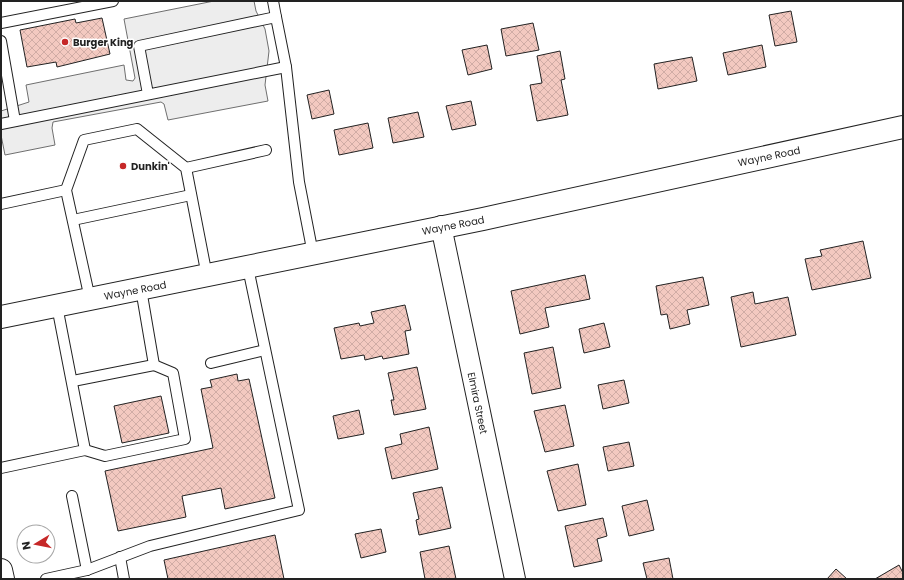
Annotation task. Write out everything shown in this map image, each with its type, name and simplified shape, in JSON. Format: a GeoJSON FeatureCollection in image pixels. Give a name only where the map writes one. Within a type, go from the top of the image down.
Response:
{"type":"FeatureCollection","features":[{"type":"Feature","properties":{"kind":"main road","name":"Wayne Road"},"geometry":{"type":"LineString","coordinates":[[1,317],[248,268],[441,226],[483,219],[903,127]]}},
{"type":"Feature","properties":{"kind":"main road"},"geometry":{"type":"LineString","coordinates":[[1,570],[3,579]]}},
{"type":"Feature","properties":{"kind":"street","name":"Elmira Street"},"geometry":{"type":"LineString","coordinates":[[441,226],[515,579]]}},
{"type":"Feature","properties":{"kind":"lane"},"geometry":{"type":"LineString","coordinates":[[1,23],[113,1]]}},
{"type":"Feature","properties":{"kind":"lane"},"geometry":{"type":"LineString","coordinates":[[273,1],[286,67],[299,182],[313,254]]}},
{"type":"Feature","properties":{"kind":"lane"},"geometry":{"type":"LineString","coordinates":[[148,94],[139,46],[276,17]]}},
{"type":"Feature","properties":{"kind":"lane"},"geometry":{"type":"LineString","coordinates":[[1,41],[15,121]]}},
{"type":"Feature","properties":{"kind":"lane"},"geometry":{"type":"LineString","coordinates":[[1,124],[286,67]]}},
{"type":"Feature","properties":{"kind":"lane"},"geometry":{"type":"LineString","coordinates":[[90,299],[66,190],[84,140],[137,129],[186,168],[207,276]]}},
{"type":"Feature","properties":{"kind":"lane"},"geometry":{"type":"LineString","coordinates":[[186,168],[266,150]]}},
{"type":"Feature","properties":{"kind":"lane"},"geometry":{"type":"LineString","coordinates":[[1,204],[66,190]]}},
{"type":"Feature","properties":{"kind":"lane"},"geometry":{"type":"LineString","coordinates":[[73,220],[191,195]]}},
{"type":"Feature","properties":{"kind":"lane"},"geometry":{"type":"LineString","coordinates":[[46,579],[87,570],[150,546],[299,510],[248,268]]}},
{"type":"Feature","properties":{"kind":"lane"},"geometry":{"type":"LineString","coordinates":[[141,289],[154,365]]}},
{"type":"Feature","properties":{"kind":"lane"},"geometry":{"type":"LineString","coordinates":[[57,306],[85,450]]}},
{"type":"Feature","properties":{"kind":"lane"},"geometry":{"type":"LineString","coordinates":[[212,363],[265,350]]}},
{"type":"Feature","properties":{"kind":"lane"},"geometry":{"type":"LineString","coordinates":[[1,468],[85,450],[105,456],[185,439],[173,373],[154,365],[73,382]]}},
{"type":"Feature","properties":{"kind":"lane"},"geometry":{"type":"LineString","coordinates":[[72,496],[87,570]]}},
{"type":"Feature","properties":{"kind":"lane"},"geometry":{"type":"LineString","coordinates":[[120,558],[124,579]]}},
{"type":"Feature","properties":{"kind":"shaded area"},"geometry":{"type":"Polygon","coordinates":[[[214,1],[254,1],[256,11],[265,29],[269,51],[265,85],[268,101],[168,120],[164,104],[161,102],[53,122],[52,128],[55,145],[5,155],[1,135],[1,111],[29,102],[26,85],[124,65],[126,80],[133,81],[135,78],[124,19],[214,1]]]}},
{"type":"Feature","properties":{"kind":"building"},"geometry":{"type":"Polygon","coordinates":[[[791,11],[797,42],[775,46],[769,15],[791,11]]]}},
{"type":"Feature","properties":{"kind":"building","name":"Burger King"},"geometry":{"type":"Polygon","coordinates":[[[102,18],[110,54],[57,67],[56,62],[27,67],[20,30],[75,19],[76,23],[102,18]]]}},
{"type":"Feature","properties":{"kind":"building"},"geometry":{"type":"Polygon","coordinates":[[[533,23],[539,50],[506,56],[501,29],[533,23]]]}},
{"type":"Feature","properties":{"kind":"building"},"geometry":{"type":"Polygon","coordinates":[[[487,45],[492,69],[468,75],[462,50],[487,45]]]}},
{"type":"Feature","properties":{"kind":"building"},"geometry":{"type":"Polygon","coordinates":[[[762,45],[766,67],[728,75],[723,53],[762,45]]]}},
{"type":"Feature","properties":{"kind":"building"},"geometry":{"type":"Polygon","coordinates":[[[560,51],[565,79],[561,80],[568,115],[537,121],[530,85],[542,83],[537,56],[560,51]]]}},
{"type":"Feature","properties":{"kind":"building"},"geometry":{"type":"Polygon","coordinates":[[[692,57],[697,81],[658,89],[654,64],[692,57]]]}},
{"type":"Feature","properties":{"kind":"building"},"geometry":{"type":"Polygon","coordinates":[[[329,90],[334,114],[312,119],[307,95],[329,90]]]}},
{"type":"Feature","properties":{"kind":"building"},"geometry":{"type":"Polygon","coordinates":[[[471,101],[476,125],[452,130],[446,106],[471,101]]]}},
{"type":"Feature","properties":{"kind":"building"},"geometry":{"type":"Polygon","coordinates":[[[418,112],[424,137],[393,143],[388,118],[418,112]]]}},
{"type":"Feature","properties":{"kind":"building"},"geometry":{"type":"Polygon","coordinates":[[[368,123],[373,148],[339,155],[334,130],[368,123]]]}},
{"type":"Feature","properties":{"kind":"building"},"geometry":{"type":"Polygon","coordinates":[[[863,241],[871,278],[812,290],[805,259],[822,256],[820,250],[863,241]]]}},
{"type":"Feature","properties":{"kind":"building"},"geometry":{"type":"Polygon","coordinates":[[[585,275],[590,299],[545,308],[549,327],[520,334],[511,291],[585,275]]]}},
{"type":"Feature","properties":{"kind":"building"},"geometry":{"type":"Polygon","coordinates":[[[703,277],[709,305],[687,310],[690,324],[670,329],[667,314],[661,315],[656,286],[703,277]]]}},
{"type":"Feature","properties":{"kind":"building"},"geometry":{"type":"Polygon","coordinates":[[[753,292],[755,304],[788,297],[796,335],[741,347],[731,297],[753,292]]]}},
{"type":"Feature","properties":{"kind":"building"},"geometry":{"type":"Polygon","coordinates":[[[405,305],[411,330],[405,331],[409,354],[383,359],[382,356],[365,360],[364,355],[341,359],[334,328],[359,323],[360,326],[374,323],[371,312],[405,305]]]}},
{"type":"Feature","properties":{"kind":"building"},"geometry":{"type":"Polygon","coordinates":[[[604,323],[610,347],[584,353],[579,329],[604,323]]]}},
{"type":"Feature","properties":{"kind":"building"},"geometry":{"type":"Polygon","coordinates":[[[553,347],[561,388],[532,394],[524,353],[553,347]]]}},
{"type":"Feature","properties":{"kind":"building"},"geometry":{"type":"Polygon","coordinates":[[[417,367],[426,409],[394,415],[391,400],[394,400],[388,373],[417,367]]]}},
{"type":"Feature","properties":{"kind":"building"},"geometry":{"type":"Polygon","coordinates":[[[237,374],[238,381],[249,379],[275,498],[225,509],[221,488],[182,496],[186,517],[118,531],[105,471],[213,448],[201,389],[212,387],[210,380],[237,374]]]}},
{"type":"Feature","properties":{"kind":"building"},"geometry":{"type":"Polygon","coordinates":[[[624,380],[629,403],[603,409],[598,385],[624,380]]]}},
{"type":"Feature","properties":{"kind":"building"},"geometry":{"type":"Polygon","coordinates":[[[161,396],[169,433],[122,443],[114,406],[161,396]]]}},
{"type":"Feature","properties":{"kind":"building"},"geometry":{"type":"Polygon","coordinates":[[[565,405],[574,446],[545,452],[534,411],[565,405]]]}},
{"type":"Feature","properties":{"kind":"building"},"geometry":{"type":"Polygon","coordinates":[[[359,410],[364,434],[338,439],[333,416],[359,410]]]}},
{"type":"Feature","properties":{"kind":"building"},"geometry":{"type":"Polygon","coordinates":[[[429,427],[438,469],[392,479],[385,448],[402,444],[400,434],[429,427]]]}},
{"type":"Feature","properties":{"kind":"building"},"geometry":{"type":"Polygon","coordinates":[[[629,442],[634,466],[608,471],[603,447],[629,442]]]}},
{"type":"Feature","properties":{"kind":"building"},"geometry":{"type":"Polygon","coordinates":[[[578,464],[586,505],[558,511],[547,471],[578,464]]]}},
{"type":"Feature","properties":{"kind":"building"},"geometry":{"type":"Polygon","coordinates":[[[442,487],[451,528],[419,535],[416,520],[419,519],[413,493],[442,487]]]}},
{"type":"Feature","properties":{"kind":"building"},"geometry":{"type":"Polygon","coordinates":[[[647,500],[654,530],[629,536],[622,506],[647,500]]]}},
{"type":"Feature","properties":{"kind":"building"},"geometry":{"type":"Polygon","coordinates":[[[603,518],[607,536],[597,539],[602,561],[574,567],[565,526],[603,518]]]}},
{"type":"Feature","properties":{"kind":"building"},"geometry":{"type":"Polygon","coordinates":[[[381,529],[386,552],[361,558],[355,534],[381,529]]]}},
{"type":"Feature","properties":{"kind":"building"},"geometry":{"type":"Polygon","coordinates":[[[275,535],[284,579],[168,579],[164,560],[275,535]]]}},
{"type":"Feature","properties":{"kind":"building"},"geometry":{"type":"Polygon","coordinates":[[[449,546],[456,579],[425,579],[420,552],[449,546]]]}},
{"type":"Feature","properties":{"kind":"building"},"geometry":{"type":"Polygon","coordinates":[[[669,558],[673,579],[647,579],[643,563],[669,558]]]}},
{"type":"Feature","properties":{"kind":"building"},"geometry":{"type":"Polygon","coordinates":[[[899,565],[903,573],[903,579],[875,579],[899,565]]]}},
{"type":"Feature","properties":{"kind":"building"},"geometry":{"type":"Polygon","coordinates":[[[836,569],[847,579],[827,579],[836,569]]]}},
{"type":"Feature","properties":{"kind":"place","name":"Burger King"},"geometry":{"type":"Point","coordinates":[65,42]}},
{"type":"Feature","properties":{"kind":"place","name":"Dunkin'"},"geometry":{"type":"Point","coordinates":[123,166]}}]}
